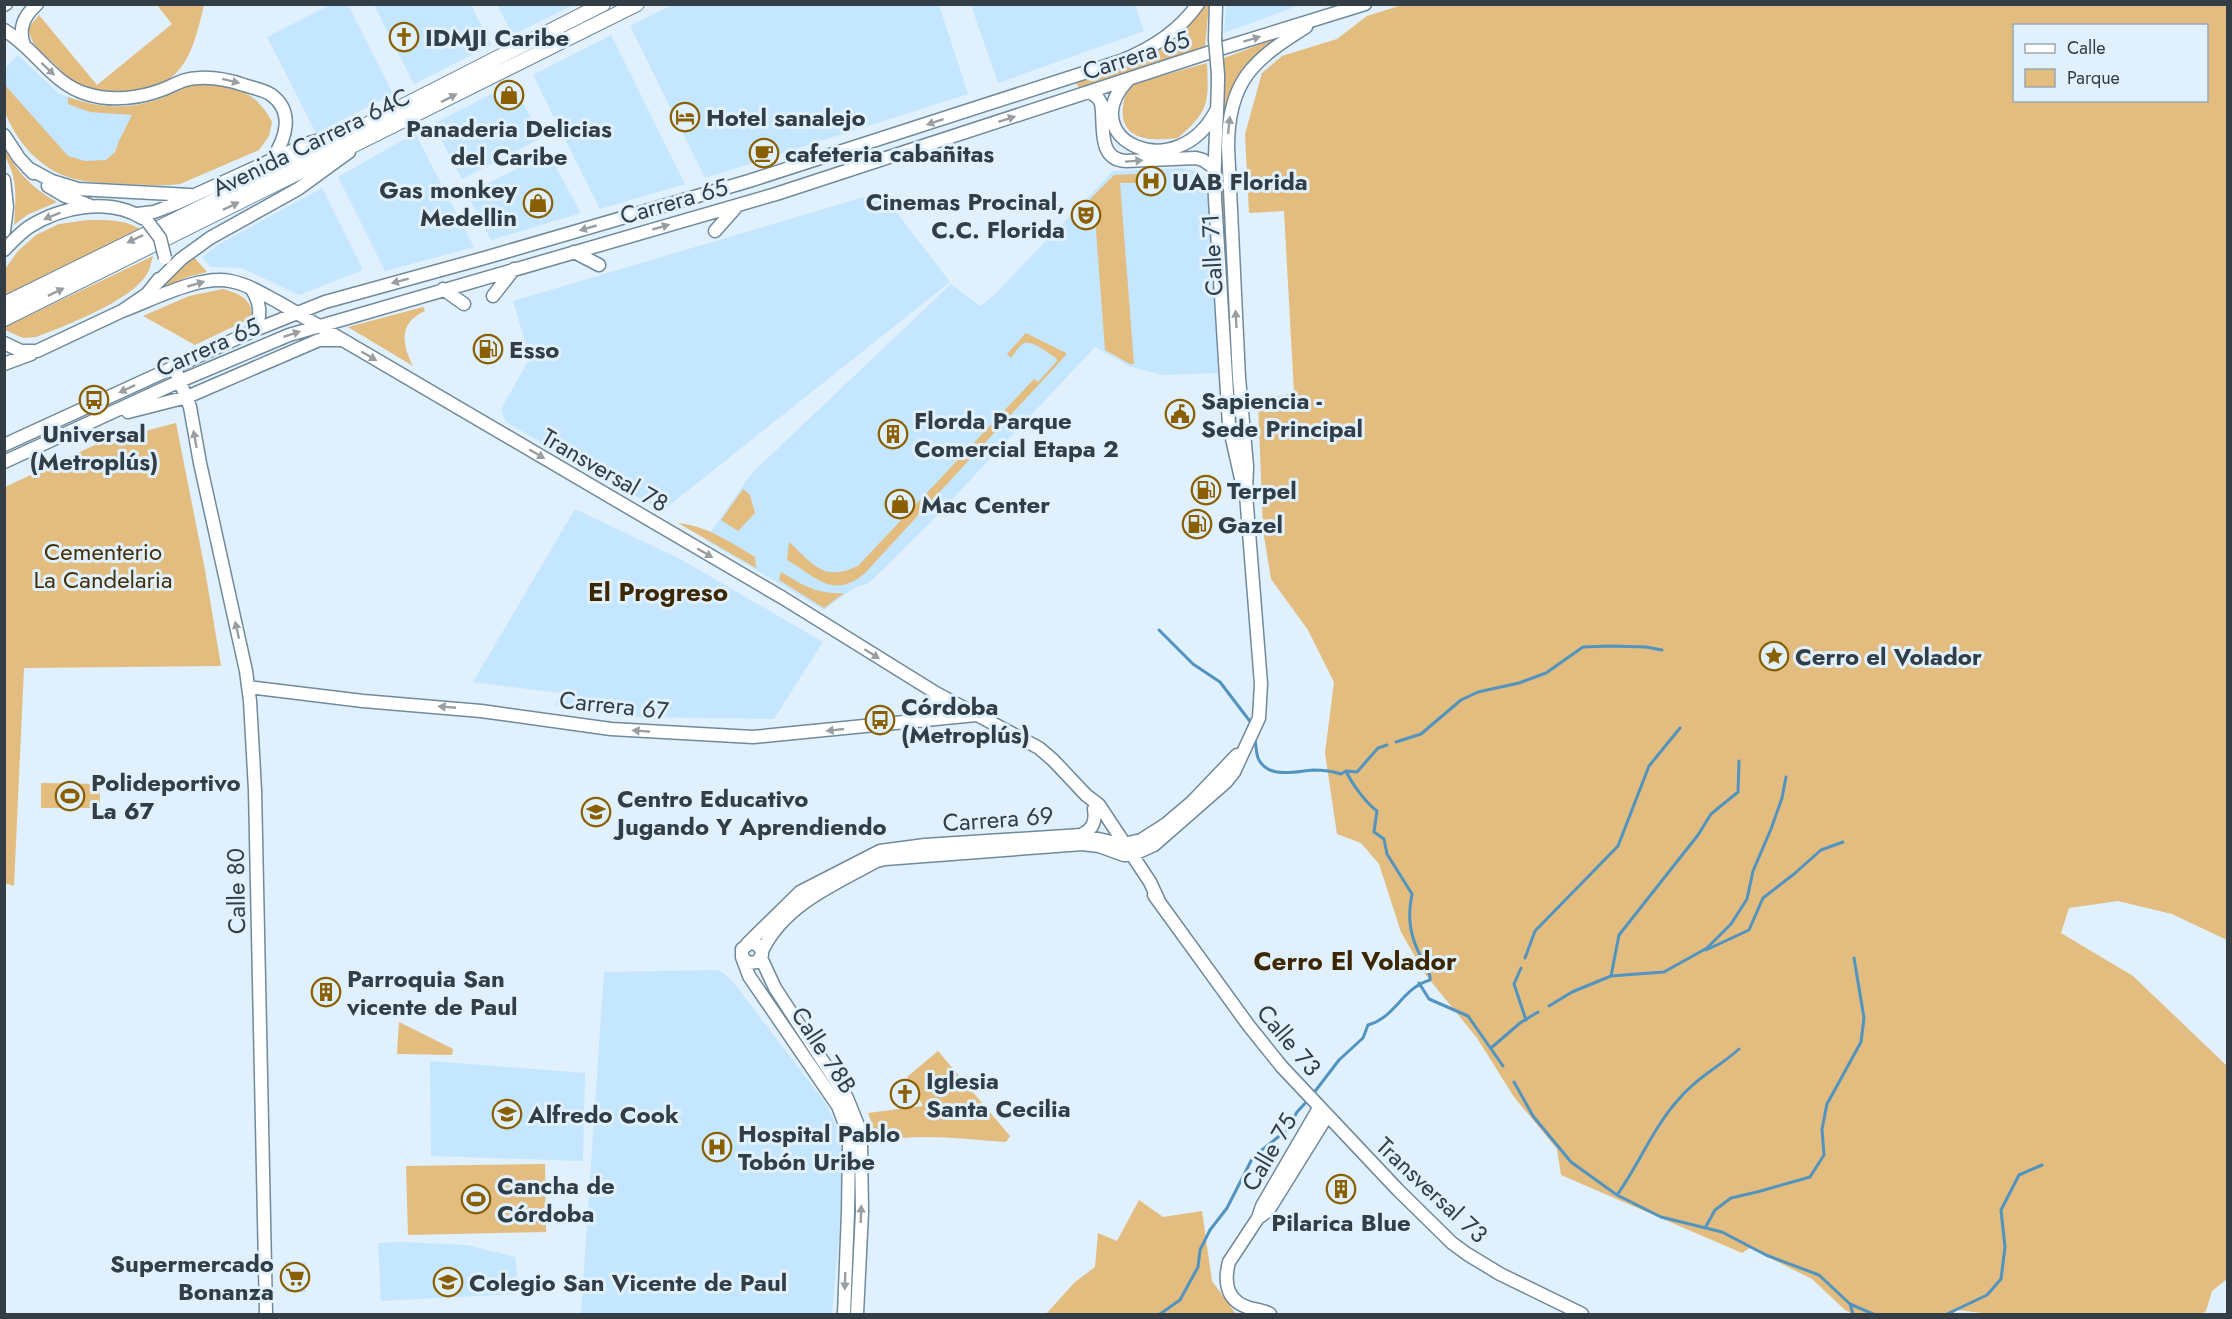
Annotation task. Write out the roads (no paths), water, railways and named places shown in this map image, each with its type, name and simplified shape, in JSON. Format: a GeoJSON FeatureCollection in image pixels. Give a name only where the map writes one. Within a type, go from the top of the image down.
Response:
{"type":"FeatureCollection","features":[{"type":"Feature","properties":{"kind":"main road"},"geometry":{"type":"LineString","coordinates":[[24,46],[21,30],[28,13],[37,4]]}},
{"type":"Feature","properties":{"kind":"main road","name":"Avenida Carrera 64C"},"geometry":{"type":"LineString","coordinates":[[4,304],[315,152],[603,4]]}},
{"type":"Feature","properties":{"kind":"main road","name":"Avenida Carrera 64C"},"geometry":{"type":"LineString","coordinates":[[4,320],[637,4]]}},
{"type":"Feature","properties":{"kind":"main road","name":"Carrera 65"},"geometry":{"type":"LineString","coordinates":[[4,445],[255,330],[344,296],[488,257],[749,181],[1121,61],[1160,41],[1185,21],[1198,4]]}},
{"type":"Feature","properties":{"kind":"main road","name":"Calle 71"},"geometry":{"type":"LineString","coordinates":[[1216,4],[1218,105],[1214,168],[1227,387],[1230,435],[1246,494]]}},
{"type":"Feature","properties":{"kind":"main road","name":"Carrera 65"},"geometry":{"type":"LineString","coordinates":[[4,462],[270,342],[443,289],[739,205],[1365,4]]}},
{"type":"Feature","properties":{"kind":"main road","name":"Calle 71"},"geometry":{"type":"LineString","coordinates":[[1193,807],[1229,778],[1257,724],[1261,708],[1246,494],[1247,466],[1241,396],[1228,147],[1230,118],[1238,89],[1259,60],[1319,19]]}},
{"type":"Feature","properties":{"kind":"main road"},"geometry":{"type":"LineString","coordinates":[[4,30],[67,86],[88,95],[132,97],[164,89],[184,79],[200,77],[225,79],[270,94],[280,106],[286,125],[282,144],[272,159]]}},
{"type":"Feature","properties":{"kind":"main road"},"geometry":{"type":"LineString","coordinates":[[1120,136],[1114,126],[1112,107],[1117,93],[1129,78]]}},
{"type":"Feature","properties":{"kind":"main road"},"geometry":{"type":"LineString","coordinates":[[1090,92],[1101,103],[1103,140],[1107,151],[1115,159],[1121,161],[1196,158],[1214,168]]}},
{"type":"Feature","properties":{"kind":"main road"},"geometry":{"type":"LineString","coordinates":[[1102,124],[1132,145],[1145,149],[1180,147],[1200,134],[1218,105]]}},
{"type":"Feature","properties":{"kind":"main road"},"geometry":{"type":"LineString","coordinates":[[137,214],[154,212],[197,195],[309,143],[357,129]]}},
{"type":"Feature","properties":{"kind":"main road"},"geometry":{"type":"LineString","coordinates":[[4,135],[28,168],[50,188],[96,207],[137,214],[148,222],[160,238],[165,258],[162,274],[156,284]]}},
{"type":"Feature","properties":{"kind":"main road"},"geometry":{"type":"LineString","coordinates":[[1107,151],[1111,141],[1120,136]]}},
{"type":"Feature","properties":{"kind":"main road"},"geometry":{"type":"LineString","coordinates":[[4,364],[37,351],[137,302],[181,259],[210,238],[298,189],[360,144]]}},
{"type":"Feature","properties":{"kind":"main road"},"geometry":{"type":"LineString","coordinates":[[28,168],[52,181],[78,189],[197,195]]}},
{"type":"Feature","properties":{"kind":"main road"},"geometry":{"type":"LineString","coordinates":[[4,180],[7,193],[4,231]]}},
{"type":"Feature","properties":{"kind":"main road"},"geometry":{"type":"LineString","coordinates":[[715,231],[739,205]]}},
{"type":"Feature","properties":{"kind":"main road"},"geometry":{"type":"LineString","coordinates":[[4,250],[27,228],[43,219],[59,213],[96,207]]}},
{"type":"Feature","properties":{"kind":"main road"},"geometry":{"type":"LineString","coordinates":[[574,252],[599,265]]}},
{"type":"Feature","properties":{"kind":"main road"},"geometry":{"type":"LineString","coordinates":[[493,296],[514,269]]}},
{"type":"Feature","properties":{"kind":"main road","name":"Transversal 78"},"geometry":{"type":"LineString","coordinates":[[122,311],[208,281],[228,280],[250,287],[776,594],[936,693],[1039,748],[1053,760]]}},
{"type":"Feature","properties":{"kind":"main road"},"geometry":{"type":"LineString","coordinates":[[250,287],[257,298],[260,312],[255,330]]}},
{"type":"Feature","properties":{"kind":"main road"},"geometry":{"type":"LineString","coordinates":[[443,289],[464,304]]}},
{"type":"Feature","properties":{"kind":"main road"},"geometry":{"type":"LineString","coordinates":[[72,431],[150,405],[187,397],[319,340],[344,341]]}},
{"type":"Feature","properties":{"kind":"main road"},"geometry":{"type":"LineString","coordinates":[[262,364],[270,342]]}},
{"type":"Feature","properties":{"kind":"main road"},"geometry":{"type":"LineString","coordinates":[[4,343],[21,351],[37,351]]}},
{"type":"Feature","properties":{"kind":"main road","name":"Calle 80"},"geometry":{"type":"LineString","coordinates":[[174,367],[187,397],[248,687],[255,790],[266,1314]]}},
{"type":"Feature","properties":{"kind":"main road"},"geometry":{"type":"LineString","coordinates":[[1227,387],[1241,396]]}},
{"type":"Feature","properties":{"kind":"main road","name":"Carrera 67"},"geometry":{"type":"LineString","coordinates":[[248,687],[363,701],[481,711],[611,729],[720,736],[753,737],[977,715]]}},
{"type":"Feature","properties":{"kind":"main road"},"geometry":{"type":"LineString","coordinates":[[923,721],[934,710],[937,701],[936,693]]}},
{"type":"Feature","properties":{"kind":"main road","name":"Calle 73"},"geometry":{"type":"LineString","coordinates":[[1053,760],[1086,795],[1099,805],[1144,885],[1158,899]]}},
{"type":"Feature","properties":{"kind":"main road","name":"Calle 73"},"geometry":{"type":"LineString","coordinates":[[1086,795],[1094,809],[1148,879],[1158,899],[1249,1026],[1320,1109]]}},
{"type":"Feature","properties":{"kind":"main road"},"geometry":{"type":"LineString","coordinates":[[1148,879],[1146,862],[1150,848],[1193,807]]}},
{"type":"Feature","properties":{"kind":"main road"},"geometry":{"type":"LineString","coordinates":[[1124,849],[1193,807]]}},
{"type":"Feature","properties":{"kind":"main road"},"geometry":{"type":"LineString","coordinates":[[1081,835],[1093,825],[1094,809]]}},
{"type":"Feature","properties":{"kind":"main road","name":"Carrera 69"},"geometry":{"type":"LineString","coordinates":[[747,944],[800,892],[880,851],[925,845],[1081,835],[1124,849]]}},
{"type":"Feature","properties":{"kind":"main road","name":"Carrera 69"},"geometry":{"type":"LineString","coordinates":[[761,954],[775,928],[809,898],[885,859],[1082,844],[1124,849]]}},
{"type":"Feature","properties":{"kind":"main road"},"geometry":{"type":"LineString","coordinates":[[1124,849],[1150,848]]}},
{"type":"Feature","properties":{"kind":"main road"},"geometry":{"type":"LineString","coordinates":[[775,928],[769,955],[775,988]]}},
{"type":"Feature","properties":{"kind":"main road"},"geometry":{"type":"LineString","coordinates":[[747,944],[756,944],[761,954],[754,963],[744,959],[742,949],[747,944]]}},
{"type":"Feature","properties":{"kind":"main road","name":"Calle 78B"},"geometry":{"type":"LineString","coordinates":[[761,954],[775,988],[847,1098],[858,1128],[861,1144],[862,1212],[857,1314]]}},
{"type":"Feature","properties":{"kind":"main road","name":"Calle 78B"},"geometry":{"type":"LineString","coordinates":[[744,959],[749,976],[838,1106],[846,1127],[849,1146],[844,1314]]}},
{"type":"Feature","properties":{"kind":"main road","name":"Calle 75"},"geometry":{"type":"LineString","coordinates":[[1270,1314],[1264,1310],[1239,1304],[1229,1294],[1227,1284],[1229,1262],[1258,1218],[1262,1206],[1319,1131],[1320,1109]]}},
{"type":"Feature","properties":{"kind":"main road","name":"Calle 75"},"geometry":{"type":"LineString","coordinates":[[1296,1159],[1320,1109]]}},
{"type":"Feature","properties":{"kind":"main road","name":"Transversal 73"},"geometry":{"type":"LineString","coordinates":[[1320,1109],[1452,1243],[1500,1274],[1582,1314]]}},
{"type":"Feature","properties":{"kind":"main road"},"geometry":{"type":"LineString","coordinates":[[1319,1131],[1336,1131],[1348,1138]]}},
{"type":"Feature","properties":{"kind":"main road"},"geometry":{"type":"LineString","coordinates":[[846,1248],[853,1253],[858,1272]]}},
{"type":"Feature","properties":{"kind":"waterway"},"geometry":{"type":"LineString","coordinates":[[1159,630],[1193,664],[1220,682],[1252,724]]}},
{"type":"Feature","properties":{"kind":"waterway"},"geometry":{"type":"LineString","coordinates":[[1396,742],[1421,734],[1461,700],[1478,692],[1519,683],[1546,673],[1583,647],[1646,647],[1662,650]]}},
{"type":"Feature","properties":{"kind":"waterway"},"geometry":{"type":"LineString","coordinates":[[1525,958],[1535,931],[1618,846],[1649,766],[1680,728]]}},
{"type":"Feature","properties":{"kind":"waterway"},"geometry":{"type":"LineString","coordinates":[[1255,739],[1258,758],[1268,769],[1283,773],[1320,770],[1341,774],[1346,771],[1360,793],[1377,811],[1374,832],[1384,839],[1387,854],[1412,894],[1410,911],[1412,935],[1430,977],[1430,980],[1412,989],[1385,1016],[1368,1025],[1363,1038],[1339,1060],[1313,1094]]}},
{"type":"Feature","properties":{"kind":"waterway"},"geometry":{"type":"LineString","coordinates":[[1346,771],[1357,772],[1378,748],[1387,745]]}},
{"type":"Feature","properties":{"kind":"waterway"},"geometry":{"type":"LineString","coordinates":[[1611,976],[1619,935],[1698,835],[1711,814],[1738,792],[1739,761]]}},
{"type":"Feature","properties":{"kind":"waterway"},"geometry":{"type":"LineString","coordinates":[[1549,1006],[1572,992],[1611,976],[1664,972],[1707,948],[1731,924],[1747,899],[1753,871],[1782,798],[1786,777]]}},
{"type":"Feature","properties":{"kind":"waterway"},"geometry":{"type":"LineString","coordinates":[[1706,950],[1749,930],[1763,898],[1821,850],[1843,842]]}},
{"type":"Feature","properties":{"kind":"waterway"},"geometry":{"type":"LineString","coordinates":[[1705,1228],[1715,1210],[1731,1198],[1810,1177],[1824,1155],[1822,1129],[1827,1104],[1861,1042],[1864,1018],[1854,958]]}},
{"type":"Feature","properties":{"kind":"waterway"},"geometry":{"type":"LineString","coordinates":[[1521,968],[1514,984],[1526,1020]]}},
{"type":"Feature","properties":{"kind":"waterway"},"geometry":{"type":"LineString","coordinates":[[1419,983],[1429,999],[1468,1016],[1503,1066]]}},
{"type":"Feature","properties":{"kind":"waterway"},"geometry":{"type":"LineString","coordinates":[[1491,1048],[1520,1023],[1538,1012]]}},
{"type":"Feature","properties":{"kind":"waterway"},"geometry":{"type":"LineString","coordinates":[[1617,1195],[1661,1122],[1678,1100],[1739,1049]]}},
{"type":"Feature","properties":{"kind":"waterway"},"geometry":{"type":"LineString","coordinates":[[1514,1082],[1533,1116],[1571,1162],[1617,1195],[1661,1217],[1722,1232],[1766,1255],[1819,1275],[1850,1304],[1853,1314]]}},
{"type":"Feature","properties":{"kind":"waterway"},"geometry":{"type":"LineString","coordinates":[[1160,1314],[1180,1300],[1198,1267],[1200,1250],[1210,1230],[1227,1208],[1253,1157],[1287,1130],[1297,1112],[1309,1099]]}},
{"type":"Feature","properties":{"kind":"waterway"},"geometry":{"type":"LineString","coordinates":[[1947,1314],[1987,1295],[2001,1279],[2005,1247],[2001,1210],[2019,1175],[2042,1165]]}},
{"type":"Feature","properties":{"kind":"waterway"},"geometry":{"type":"LineString","coordinates":[[1850,1304],[1873,1314]]}},
{"type":"Feature","properties":{"kind":"place","name":"IDMJI Caribe"},"geometry":{"type":"Point","coordinates":[404,37]}},
{"type":"Feature","properties":{"kind":"place","name":"Panaderia Delicias del Caribe"},"geometry":{"type":"Point","coordinates":[509,95]}},
{"type":"Feature","properties":{"kind":"place","name":"Hotel sanalejo"},"geometry":{"type":"Point","coordinates":[685,117]}},
{"type":"Feature","properties":{"kind":"place","name":"cafeteria cabañitas"},"geometry":{"type":"Point","coordinates":[764,153]}},
{"type":"Feature","properties":{"kind":"place","name":"UAB Florida"},"geometry":{"type":"Point","coordinates":[1151,181]}},
{"type":"Feature","properties":{"kind":"place","name":"Gas monkey Medellin"},"geometry":{"type":"Point","coordinates":[538,203]}},
{"type":"Feature","properties":{"kind":"place","name":"Cinemas Procinal, C.C. Florida"},"geometry":{"type":"Point","coordinates":[1086,215]}},
{"type":"Feature","properties":{"kind":"place","name":"Esso"},"geometry":{"type":"Point","coordinates":[488,349]}},
{"type":"Feature","properties":{"kind":"place","name":"Universal (Metroplús)"},"geometry":{"type":"Point","coordinates":[94,400]}},
{"type":"Feature","properties":{"kind":"place","name":"Sapiencia - Sede Principal"},"geometry":{"type":"Point","coordinates":[1180,414]}},
{"type":"Feature","properties":{"kind":"place","name":"Florda Parque Comercial Etapa 2"},"geometry":{"type":"Point","coordinates":[893,434]}},
{"type":"Feature","properties":{"kind":"place","name":"Terpel"},"geometry":{"type":"Point","coordinates":[1206,490]}},
{"type":"Feature","properties":{"kind":"place","name":"Mac Center"},"geometry":{"type":"Point","coordinates":[900,504]}},
{"type":"Feature","properties":{"kind":"place","name":"Gazel"},"geometry":{"type":"Point","coordinates":[1197,524]}},
{"type":"Feature","properties":{"kind":"place","name":"Cerro el Volador"},"geometry":{"type":"Point","coordinates":[1774,656]}},
{"type":"Feature","properties":{"kind":"place","name":"Córdoba (Metroplús)"},"geometry":{"type":"Point","coordinates":[880,720]}},
{"type":"Feature","properties":{"kind":"place","name":"Polideportivo La 67"},"geometry":{"type":"Point","coordinates":[70,796]}},
{"type":"Feature","properties":{"kind":"place","name":"Centro Educativo Jugando Y Aprendiendo"},"geometry":{"type":"Point","coordinates":[596,812]}},
{"type":"Feature","properties":{"kind":"place","name":"Parroquia San vicente de Paul"},"geometry":{"type":"Point","coordinates":[326,992]}},
{"type":"Feature","properties":{"kind":"place","name":"Iglesia Santa Cecilia"},"geometry":{"type":"Point","coordinates":[905,1094]}},
{"type":"Feature","properties":{"kind":"place","name":"Alfredo Cook"},"geometry":{"type":"Point","coordinates":[507,1114]}},
{"type":"Feature","properties":{"kind":"place","name":"Hospital Pablo Tobón Uribe"},"geometry":{"type":"Point","coordinates":[717,1147]}},
{"type":"Feature","properties":{"kind":"place","name":"Pilarica Blue"},"geometry":{"type":"Point","coordinates":[1341,1189]}},
{"type":"Feature","properties":{"kind":"place","name":"Cancha de Córdoba"},"geometry":{"type":"Point","coordinates":[476,1199]}},
{"type":"Feature","properties":{"kind":"place","name":"Supermercado Bonanza"},"geometry":{"type":"Point","coordinates":[295,1277]}},
{"type":"Feature","properties":{"kind":"place","name":"Colegio San Vicente de Paul"},"geometry":{"type":"Point","coordinates":[448,1282]}},
{"type":"Feature","properties":{"kind":"district","name":"El Progreso"},"geometry":{"type":"Point","coordinates":[658,592]}},
{"type":"Feature","properties":{"kind":"district","name":"Cerro El Volador"},"geometry":{"type":"Point","coordinates":[1355,961]}},
{"type":"Feature","properties":{"kind":"park label","name":"Cementerio La Candelaria"},"geometry":{"type":"Point","coordinates":[103,565]}}]}
